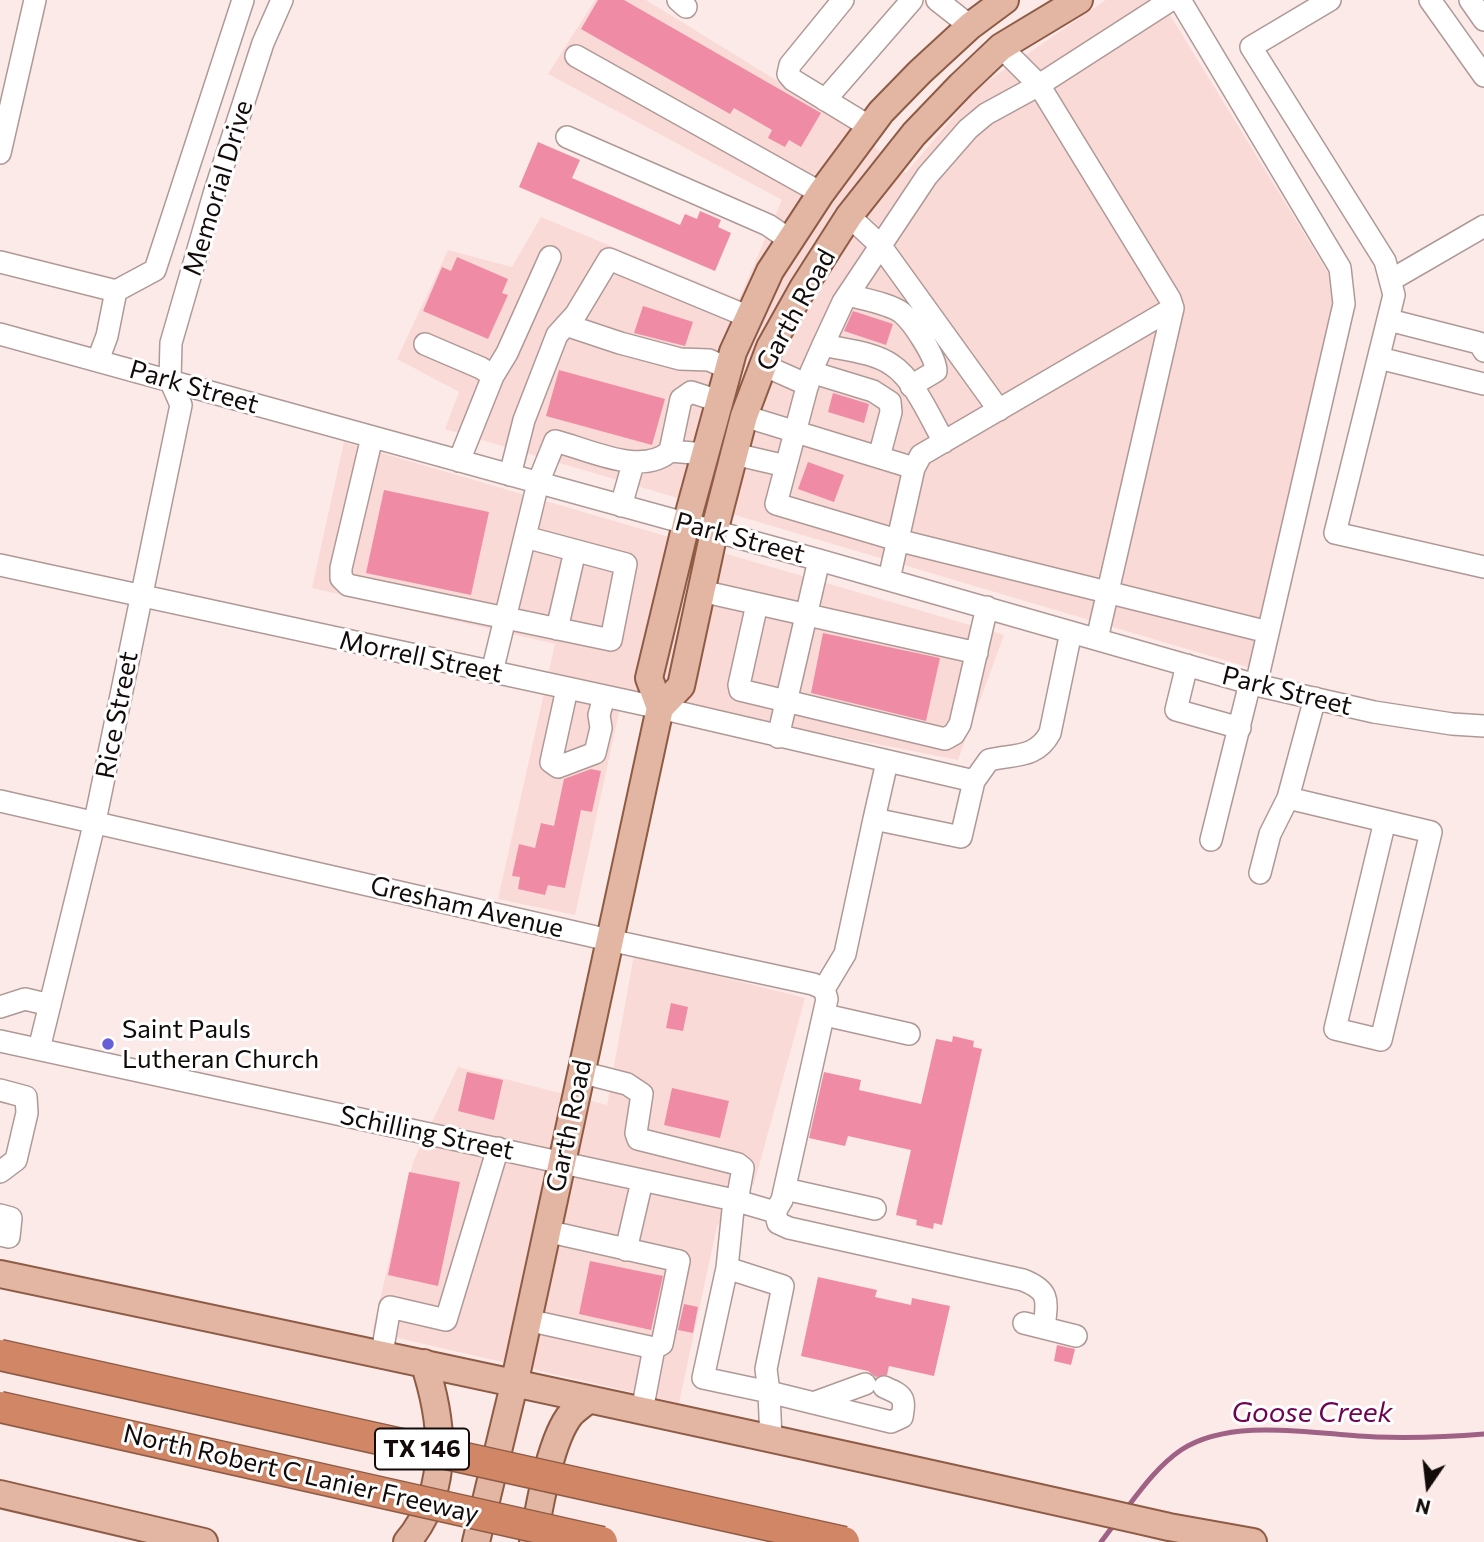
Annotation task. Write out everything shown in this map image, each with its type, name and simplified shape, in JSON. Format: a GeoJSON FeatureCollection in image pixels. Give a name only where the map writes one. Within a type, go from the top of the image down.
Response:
{"type":"FeatureCollection","features":[{"type":"Feature","properties":{"kind":"highway","name":"North Robert C Lanier Freeway"},"geometry":{"type":"LineString","coordinates":[[0,1355],[844,1542]]}},
{"type":"Feature","properties":{"kind":"highway","name":"North Robert C Lanier Freeway"},"geometry":{"type":"LineString","coordinates":[[0,1407],[602,1542]]}},
{"type":"Feature","properties":{"kind":"main road","name":"Garth Road"},"geometry":{"type":"LineString","coordinates":[[660,708],[649,678],[686,524],[727,369],[770,271],[821,193],[870,127],[920,72],[971,26],[1005,0]]}},
{"type":"Feature","properties":{"kind":"main road","name":"Garth Road"},"geometry":{"type":"LineString","coordinates":[[476,1542],[514,1385],[660,708],[681,686],[714,532],[734,454],[744,416],[770,347],[803,288],[849,216],[951,95],[1002,47],[1079,0]]}},
{"type":"Feature","properties":{"kind":"main road"},"geometry":{"type":"LineString","coordinates":[[971,26],[1002,47]]}},
{"type":"Feature","properties":{"kind":"main road"},"geometry":{"type":"LineString","coordinates":[[821,193],[849,216]]}},
{"type":"Feature","properties":{"kind":"main road"},"geometry":{"type":"LineString","coordinates":[[0,1274],[382,1353],[514,1385],[642,1410],[1169,1527],[1253,1542]]}},
{"type":"Feature","properties":{"kind":"main road"},"geometry":{"type":"LineString","coordinates":[[407,1542],[424,1519],[434,1492],[440,1460],[435,1396],[424,1363]]}},
{"type":"Feature","properties":{"kind":"main road"},"geometry":{"type":"LineString","coordinates":[[533,1542],[543,1486],[557,1444],[570,1415],[588,1400]]}},
{"type":"Feature","properties":{"kind":"main road"},"geometry":{"type":"LineString","coordinates":[[0,1494],[204,1542]]}},
{"type":"Feature","properties":{"kind":"street"},"geometry":{"type":"LineString","coordinates":[[0,153],[35,0]]}},
{"type":"Feature","properties":{"kind":"street"},"geometry":{"type":"LineString","coordinates":[[0,262],[116,291],[155,270],[243,0]]}},
{"type":"Feature","properties":{"kind":"street","name":"Memorial Drive"},"geometry":{"type":"LineString","coordinates":[[170,380],[171,343],[210,206],[263,43],[282,0]]}},
{"type":"Feature","properties":{"kind":"street"},"geometry":{"type":"LineString","coordinates":[[843,0],[790,65],[788,74],[793,80],[870,127]]}},
{"type":"Feature","properties":{"kind":"street"},"geometry":{"type":"LineString","coordinates":[[825,100],[912,0]]}},
{"type":"Feature","properties":{"kind":"street"},"geometry":{"type":"LineString","coordinates":[[937,0],[971,26]]}},
{"type":"Feature","properties":{"kind":"street"},"geometry":{"type":"LineString","coordinates":[[1171,0],[1039,85],[986,114],[968,129],[927,176],[848,295],[824,345],[810,378],[794,430],[776,504],[897,540],[1268,632]]}},
{"type":"Feature","properties":{"kind":"street"},"geometry":{"type":"LineString","coordinates":[[1180,0],[1340,268],[1344,304],[1268,632],[1211,840]]}},
{"type":"Feature","properties":{"kind":"street"},"geometry":{"type":"LineString","coordinates":[[1330,0],[1251,47],[1385,261],[1394,295],[1335,533],[1484,567]]}},
{"type":"Feature","properties":{"kind":"street"},"geometry":{"type":"LineString","coordinates":[[1430,0],[1484,76]]}},
{"type":"Feature","properties":{"kind":"street"},"geometry":{"type":"LineString","coordinates":[[1470,0],[1484,20]]}},
{"type":"Feature","properties":{"kind":"street"},"geometry":{"type":"LineString","coordinates":[[1002,47],[1039,85],[1170,299],[1172,308],[1097,639]]}},
{"type":"Feature","properties":{"kind":"street"},"geometry":{"type":"LineString","coordinates":[[576,56],[821,193]]}},
{"type":"Feature","properties":{"kind":"street"},"geometry":{"type":"LineString","coordinates":[[567,138],[768,225],[790,240]]}},
{"type":"Feature","properties":{"kind":"street"},"geometry":{"type":"LineString","coordinates":[[898,155],[927,176]]}},
{"type":"Feature","properties":{"kind":"street"},"geometry":{"type":"LineString","coordinates":[[849,216],[880,245],[999,410]]}},
{"type":"Feature","properties":{"kind":"street"},"geometry":{"type":"LineString","coordinates":[[1391,280],[1484,226]]}},
{"type":"Feature","properties":{"kind":"street"},"geometry":{"type":"LineString","coordinates":[[459,461],[493,376],[507,353],[550,257]]}},
{"type":"Feature","properties":{"kind":"street"},"geometry":{"type":"LineString","coordinates":[[510,475],[524,421],[557,335],[576,314],[609,259],[749,317]]}},
{"type":"Feature","properties":{"kind":"street"},"geometry":{"type":"LineString","coordinates":[[98,360],[107,336],[116,291]]}},
{"type":"Feature","properties":{"kind":"street"},"geometry":{"type":"LineString","coordinates":[[848,295],[902,313],[932,353],[936,371],[911,386]]}},
{"type":"Feature","properties":{"kind":"street"},"geometry":{"type":"LineString","coordinates":[[888,579],[914,468],[921,455],[1172,308]]}},
{"type":"Feature","properties":{"kind":"street"},"geometry":{"type":"LineString","coordinates":[[1389,320],[1479,343],[1484,351]]}},
{"type":"Feature","properties":{"kind":"street"},"geometry":{"type":"LineString","coordinates":[[566,325],[680,359],[709,360],[727,369]]}},
{"type":"Feature","properties":{"kind":"street","name":"Park Street"},"geometry":{"type":"LineString","coordinates":[[0,334],[888,579],[1253,684],[1374,712],[1484,726]]}},
{"type":"Feature","properties":{"kind":"street"},"geometry":{"type":"LineString","coordinates":[[425,344],[481,368],[493,376]]}},
{"type":"Feature","properties":{"kind":"street"},"geometry":{"type":"LineString","coordinates":[[824,345],[876,358],[892,365],[911,386],[944,442]]}},
{"type":"Feature","properties":{"kind":"street"},"geometry":{"type":"LineString","coordinates":[[1379,358],[1484,384]]}},
{"type":"Feature","properties":{"kind":"street"},"geometry":{"type":"LineString","coordinates":[[763,365],[873,391],[890,402],[891,412],[879,457]]}},
{"type":"Feature","properties":{"kind":"street","name":"Rice Street"},"geometry":{"type":"LineString","coordinates":[[39,1049],[95,821],[181,405],[170,380]]}},
{"type":"Feature","properties":{"kind":"street"},"geometry":{"type":"LineString","coordinates":[[492,672],[538,483],[555,441],[633,464],[662,458],[670,451],[681,399],[691,392],[719,401]]}},
{"type":"Feature","properties":{"kind":"street"},"geometry":{"type":"LineString","coordinates":[[744,416],[914,468]]}},
{"type":"Feature","properties":{"kind":"street"},"geometry":{"type":"LineString","coordinates":[[372,437],[341,568],[341,578],[348,585],[611,640],[626,564],[525,537]]}},
{"type":"Feature","properties":{"kind":"street"},"geometry":{"type":"LineString","coordinates":[[670,451],[705,454]]}},
{"type":"Feature","properties":{"kind":"street"},"geometry":{"type":"LineString","coordinates":[[734,454],[786,466]]}},
{"type":"Feature","properties":{"kind":"street"},"geometry":{"type":"LineString","coordinates":[[621,506],[633,464]]}},
{"type":"Feature","properties":{"kind":"street"},"geometry":{"type":"LineString","coordinates":[[557,629],[575,551]]}},
{"type":"Feature","properties":{"kind":"street"},"geometry":{"type":"LineString","coordinates":[[778,737],[819,560]]}},
{"type":"Feature","properties":{"kind":"street","name":"Morrell Street"},"geometry":{"type":"LineString","coordinates":[[0,565],[660,708],[974,780]]}},
{"type":"Feature","properties":{"kind":"street"},"geometry":{"type":"LineString","coordinates":[[701,592],[976,653]]}},
{"type":"Feature","properties":{"kind":"street"},"geometry":{"type":"LineString","coordinates":[[757,604],[739,685],[740,691],[945,739],[954,734],[960,724],[987,607]]}},
{"type":"Feature","properties":{"kind":"street"},"geometry":{"type":"LineString","coordinates":[[874,819],[961,837],[974,780],[989,760],[1034,751],[1044,745],[1050,733],[1071,632]]}},
{"type":"Feature","properties":{"kind":"street"},"geometry":{"type":"LineString","coordinates":[[1187,666],[1176,710],[1240,729]]}},
{"type":"Feature","properties":{"kind":"street"},"geometry":{"type":"LineString","coordinates":[[567,689],[551,762],[558,767],[595,753],[604,696]]}},
{"type":"Feature","properties":{"kind":"street"},"geometry":{"type":"LineString","coordinates":[[1260,873],[1270,834],[1288,798],[1315,698]]}},
{"type":"Feature","properties":{"kind":"street"},"geometry":{"type":"LineString","coordinates":[[887,762],[845,954],[824,989],[827,999],[825,1014],[782,1200],[775,1212],[778,1223],[789,1228],[1023,1280],[1038,1286],[1046,1301],[1034,1326],[1076,1336]]}},
{"type":"Feature","properties":{"kind":"street"},"geometry":{"type":"LineString","coordinates":[[1288,798],[1385,821],[1431,832],[1381,1040],[1335,1029],[1385,821]]}},
{"type":"Feature","properties":{"kind":"street","name":"Gresham Avenue"},"geometry":{"type":"LineString","coordinates":[[0,801],[813,984],[824,989]]}},
{"type":"Feature","properties":{"kind":"street"},"geometry":{"type":"LineString","coordinates":[[0,1007],[25,999],[50,1005]]}},
{"type":"Feature","properties":{"kind":"street"},"geometry":{"type":"LineString","coordinates":[[825,1014],[909,1034]]}},
{"type":"Feature","properties":{"kind":"street","name":"Schilling Street"},"geometry":{"type":"LineString","coordinates":[[0,1042],[736,1201],[775,1212]]}},
{"type":"Feature","properties":{"kind":"street"},"geometry":{"type":"LineString","coordinates":[[580,1072],[627,1084],[642,1094],[636,1133],[638,1139],[738,1164],[743,1168],[727,1268],[703,1378],[891,1422],[902,1417],[904,1401],[900,1395],[875,1386],[813,1403]]}},
{"type":"Feature","properties":{"kind":"street"},"geometry":{"type":"LineString","coordinates":[[0,1090],[26,1097],[27,1114],[16,1160],[0,1172]]}},
{"type":"Feature","properties":{"kind":"street"},"geometry":{"type":"LineString","coordinates":[[382,1353],[390,1307],[446,1320],[498,1149]]}},
{"type":"Feature","properties":{"kind":"street"},"geometry":{"type":"LineString","coordinates":[[626,1251],[642,1181]]}},
{"type":"Feature","properties":{"kind":"street"},"geometry":{"type":"LineString","coordinates":[[785,1188],[875,1209]]}},
{"type":"Feature","properties":{"kind":"street"},"geometry":{"type":"LineString","coordinates":[[0,1215],[11,1218],[9,1237],[0,1235]]}},
{"type":"Feature","properties":{"kind":"street"},"geometry":{"type":"LineString","coordinates":[[527,1320],[654,1348],[662,1344],[679,1261],[546,1231]]}},
{"type":"Feature","properties":{"kind":"street"},"geometry":{"type":"LineString","coordinates":[[727,1268],[783,1286],[766,1369],[771,1440]]}},
{"type":"Feature","properties":{"kind":"street"},"geometry":{"type":"LineString","coordinates":[[642,1410],[654,1348]]}},
{"type":"Feature","properties":{"kind":"shaded area"},"geometry":{"type":"Polygon","coordinates":[[[595,0],[646,0],[844,122],[906,173],[979,87],[1106,0],[1161,0],[1338,289],[1251,668],[445,429],[459,392],[397,359],[448,250],[512,267],[541,217],[739,299],[782,200],[548,74],[595,0]]]}},
{"type":"Feature","properties":{"kind":"shaded area"},"geometry":{"type":"Polygon","coordinates":[[[344,442],[1004,635],[958,760],[623,694],[575,915],[498,899],[555,644],[312,588],[344,442]]]}},
{"type":"Feature","properties":{"kind":"shaded area"},"geometry":{"type":"Polygon","coordinates":[[[634,955],[805,998],[754,1184],[717,1226],[679,1403],[372,1332],[413,1162],[458,1067],[607,1105],[634,955]]]}},
{"type":"Feature","properties":{"kind":"building"},"geometry":{"type":"Polygon","coordinates":[[[598,0],[624,0],[821,113],[801,147],[789,140],[785,147],[768,138],[772,130],[734,108],[730,114],[581,29],[598,0]]]}},
{"type":"Feature","properties":{"kind":"building"},"geometry":{"type":"Polygon","coordinates":[[[538,142],[580,160],[572,178],[680,225],[685,214],[697,219],[700,211],[721,220],[718,227],[731,233],[715,271],[519,187],[538,142]]]}},
{"type":"Feature","properties":{"kind":"building"},"geometry":{"type":"Polygon","coordinates":[[[457,257],[508,279],[502,293],[508,295],[488,339],[423,311],[442,267],[451,271],[457,257]]]}},
{"type":"Feature","properties":{"kind":"building"},"geometry":{"type":"Polygon","coordinates":[[[643,306],[693,322],[685,346],[634,333],[643,306]]]}},
{"type":"Feature","properties":{"kind":"building"},"geometry":{"type":"Polygon","coordinates":[[[853,311],[893,324],[886,345],[844,331],[853,311]]]}},
{"type":"Feature","properties":{"kind":"building"},"geometry":{"type":"Polygon","coordinates":[[[559,370],[665,399],[652,445],[546,416],[559,370]]]}},
{"type":"Feature","properties":{"kind":"building"},"geometry":{"type":"Polygon","coordinates":[[[833,393],[869,404],[864,423],[828,412],[833,393]]]}},
{"type":"Feature","properties":{"kind":"building"},"geometry":{"type":"Polygon","coordinates":[[[808,462],[844,475],[834,502],[798,489],[808,462]]]}},
{"type":"Feature","properties":{"kind":"building"},"geometry":{"type":"Polygon","coordinates":[[[384,490],[489,512],[471,595],[366,573],[384,490]]]}},
{"type":"Feature","properties":{"kind":"building"},"geometry":{"type":"Polygon","coordinates":[[[823,633],[940,658],[926,721],[811,693],[823,633]]]}},
{"type":"Feature","properties":{"kind":"building"},"geometry":{"type":"Polygon","coordinates":[[[591,769],[601,771],[592,812],[581,810],[565,888],[548,885],[545,895],[518,889],[520,877],[512,876],[519,844],[535,848],[541,823],[554,826],[564,779],[591,769]]]}},
{"type":"Feature","properties":{"kind":"building"},"geometry":{"type":"Polygon","coordinates":[[[671,1003],[688,1007],[683,1031],[666,1028],[671,1003]]]}},
{"type":"Feature","properties":{"kind":"building"},"geometry":{"type":"Polygon","coordinates":[[[953,1036],[974,1041],[973,1047],[982,1049],[942,1225],[934,1223],[933,1229],[916,1225],[917,1220],[896,1215],[911,1150],[848,1136],[845,1146],[809,1138],[824,1072],[861,1080],[859,1090],[921,1104],[936,1039],[952,1042],[953,1036]]]}},
{"type":"Feature","properties":{"kind":"building"},"geometry":{"type":"Polygon","coordinates":[[[467,1072],[503,1080],[494,1120],[458,1111],[467,1072]]]}},
{"type":"Feature","properties":{"kind":"building"},"geometry":{"type":"Polygon","coordinates":[[[672,1088],[729,1101],[720,1138],[664,1125],[672,1088]]]}},
{"type":"Feature","properties":{"kind":"building"},"geometry":{"type":"Polygon","coordinates":[[[409,1172],[460,1182],[438,1286],[388,1275],[409,1172]]]}},
{"type":"Feature","properties":{"kind":"building"},"geometry":{"type":"Polygon","coordinates":[[[590,1261],[663,1276],[651,1330],[579,1314],[590,1261]]]}},
{"type":"Feature","properties":{"kind":"building"},"geometry":{"type":"Polygon","coordinates":[[[818,1277],[877,1290],[875,1297],[911,1305],[912,1298],[950,1306],[934,1376],[889,1366],[887,1375],[876,1377],[868,1371],[801,1356],[818,1277]]]}},
{"type":"Feature","properties":{"kind":"building"},"geometry":{"type":"Polygon","coordinates":[[[684,1304],[698,1307],[693,1333],[678,1330],[684,1304]]]}},
{"type":"Feature","properties":{"kind":"building"},"geometry":{"type":"Polygon","coordinates":[[[1057,1345],[1075,1349],[1071,1365],[1054,1361],[1057,1345]]]}},
{"type":"Feature","properties":{"kind":"waterway","name":"Goose Creek"},"geometry":{"type":"LineString","coordinates":[[1126,1509],[1151,1477],[1173,1456],[1202,1440],[1225,1433],[1276,1430],[1376,1437],[1484,1434]]}},
{"type":"Feature","properties":{"kind":"waterway","name":"Goose Creek"},"geometry":{"type":"LineString","coordinates":[[1101,1542],[1116,1522]]}},
{"type":"Feature","properties":{"kind":"place","name":"Saint Pauls Lutheran Church"},"geometry":{"type":"Point","coordinates":[108,1044]}}]}
